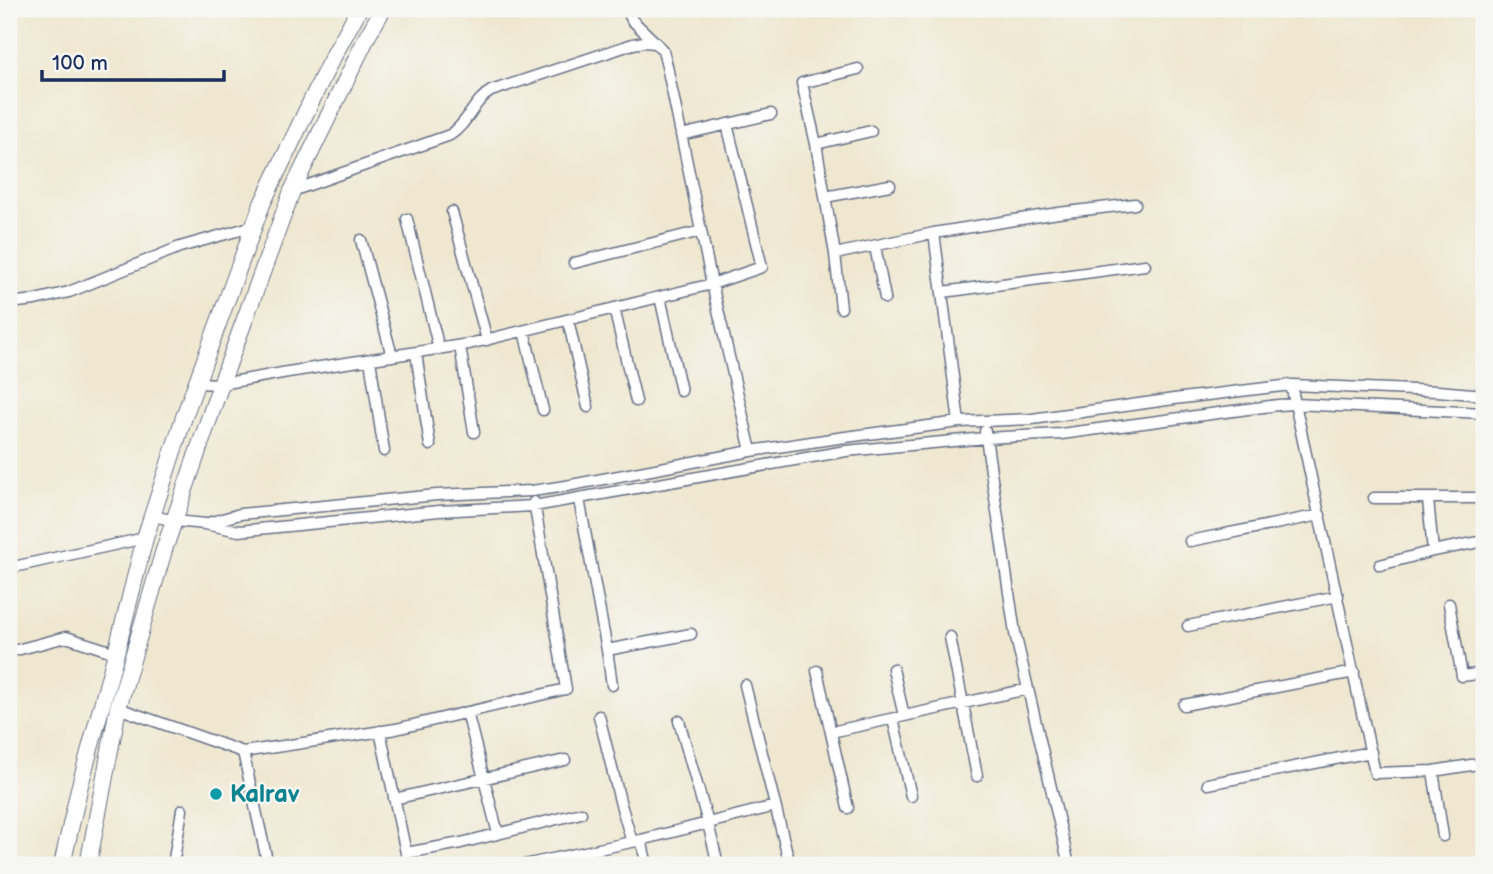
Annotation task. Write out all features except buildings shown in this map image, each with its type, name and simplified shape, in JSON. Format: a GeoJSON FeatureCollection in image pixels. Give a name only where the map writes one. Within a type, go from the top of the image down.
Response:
{"type":"FeatureCollection","features":[{"type":"Feature","properties":{"kind":"main road"},"geometry":{"type":"LineString","coordinates":[[62,864],[145,538],[197,383],[262,204],[328,66],[359,9]]}},
{"type":"Feature","properties":{"kind":"main road"},"geometry":{"type":"LineString","coordinates":[[88,865],[118,708],[164,550],[221,384],[292,191],[383,9]]}},
{"type":"Feature","properties":{"kind":"main road"},"geometry":{"type":"LineString","coordinates":[[79,789],[101,794]]}},
{"type":"Feature","properties":{"kind":"street"},"geometry":{"type":"LineString","coordinates":[[627,9],[632,20],[663,51],[712,284],[751,451]]}},
{"type":"Feature","properties":{"kind":"street"},"geometry":{"type":"LineString","coordinates":[[292,191],[450,135],[462,126],[479,101],[491,90],[633,44],[656,43]]}},
{"type":"Feature","properties":{"kind":"street"},"geometry":{"type":"LineString","coordinates":[[841,308],[835,254],[816,144],[802,83],[858,69]]}},
{"type":"Feature","properties":{"kind":"street"},"geometry":{"type":"LineString","coordinates":[[681,135],[771,114]]}},
{"type":"Feature","properties":{"kind":"street"},"geometry":{"type":"LineString","coordinates":[[197,383],[221,384],[460,346],[712,284],[762,267],[727,124]]}},
{"type":"Feature","properties":{"kind":"street"},"geometry":{"type":"LineString","coordinates":[[816,144],[871,131]]}},
{"type":"Feature","properties":{"kind":"street"},"geometry":{"type":"LineString","coordinates":[[825,197],[890,185]]}},
{"type":"Feature","properties":{"kind":"street"},"geometry":{"type":"LineString","coordinates":[[835,254],[934,233],[1135,204]]}},
{"type":"Feature","properties":{"kind":"street"},"geometry":{"type":"LineString","coordinates":[[452,212],[487,340]]}},
{"type":"Feature","properties":{"kind":"street"},"geometry":{"type":"LineString","coordinates":[[407,219],[439,349]]}},
{"type":"Feature","properties":{"kind":"street"},"geometry":{"type":"LineString","coordinates":[[9,303],[69,292],[180,247],[254,226]]}},
{"type":"Feature","properties":{"kind":"street"},"geometry":{"type":"LineString","coordinates":[[574,263],[701,231]]}},
{"type":"Feature","properties":{"kind":"street"},"geometry":{"type":"LineString","coordinates":[[934,233],[959,422]]}},
{"type":"Feature","properties":{"kind":"street"},"geometry":{"type":"LineString","coordinates":[[361,240],[392,356]]}},
{"type":"Feature","properties":{"kind":"street"},"geometry":{"type":"LineString","coordinates":[[876,246],[885,298]]}},
{"type":"Feature","properties":{"kind":"street"},"geometry":{"type":"LineString","coordinates":[[943,292],[1145,265]]}},
{"type":"Feature","properties":{"kind":"street"},"geometry":{"type":"LineString","coordinates":[[660,297],[681,391]]}},
{"type":"Feature","properties":{"kind":"street"},"geometry":{"type":"LineString","coordinates":[[614,309],[636,401]]}},
{"type":"Feature","properties":{"kind":"street"},"geometry":{"type":"LineString","coordinates":[[568,320],[588,407]]}},
{"type":"Feature","properties":{"kind":"street"},"geometry":{"type":"LineString","coordinates":[[524,331],[543,410]]}},
{"type":"Feature","properties":{"kind":"street"},"geometry":{"type":"LineString","coordinates":[[460,346],[474,432]]}},
{"type":"Feature","properties":{"kind":"street"},"geometry":{"type":"LineString","coordinates":[[416,353],[430,445]]}},
{"type":"Feature","properties":{"kind":"street"},"geometry":{"type":"LineString","coordinates":[[370,360],[384,451]]}},
{"type":"Feature","properties":{"kind":"street"},"geometry":{"type":"LineString","coordinates":[[205,524],[240,514],[437,495],[532,491],[751,451],[959,422],[1032,419],[1291,385],[1484,395]]}},
{"type":"Feature","properties":{"kind":"street"},"geometry":{"type":"LineString","coordinates":[[1291,385],[1376,773],[1433,771],[1484,763]]}},
{"type":"Feature","properties":{"kind":"street"},"geometry":{"type":"LineString","coordinates":[[153,516],[239,531],[439,511],[534,506],[846,451],[1061,434],[1262,406],[1295,404],[1484,413]]}},
{"type":"Feature","properties":{"kind":"street"},"geometry":{"type":"LineString","coordinates":[[983,422],[1015,633],[1069,865]]}},
{"type":"Feature","properties":{"kind":"street"},"geometry":{"type":"LineString","coordinates":[[118,708],[243,752],[380,732],[566,689],[532,491]]}},
{"type":"Feature","properties":{"kind":"street"},"geometry":{"type":"LineString","coordinates":[[1374,498],[1484,498]]}},
{"type":"Feature","properties":{"kind":"street"},"geometry":{"type":"LineString","coordinates":[[579,499],[612,685]]}},
{"type":"Feature","properties":{"kind":"street"},"geometry":{"type":"LineString","coordinates":[[1428,499],[1433,551]]}},
{"type":"Feature","properties":{"kind":"street"},"geometry":{"type":"LineString","coordinates":[[1190,541],[1320,514]]}},
{"type":"Feature","properties":{"kind":"street"},"geometry":{"type":"LineString","coordinates":[[9,568],[145,538]]}},
{"type":"Feature","properties":{"kind":"street"},"geometry":{"type":"LineString","coordinates":[[1380,565],[1484,541]]}},
{"type":"Feature","properties":{"kind":"street"},"geometry":{"type":"LineString","coordinates":[[1188,626],[1338,596]]}},
{"type":"Feature","properties":{"kind":"street"},"geometry":{"type":"LineString","coordinates":[[1449,604],[1462,676],[1484,673]]}},
{"type":"Feature","properties":{"kind":"street"},"geometry":{"type":"LineString","coordinates":[[607,650],[691,634]]}},
{"type":"Feature","properties":{"kind":"street"},"geometry":{"type":"LineString","coordinates":[[9,652],[66,637],[116,653]]}},
{"type":"Feature","properties":{"kind":"street"},"geometry":{"type":"LineString","coordinates":[[950,637],[977,776]]}},
{"type":"Feature","properties":{"kind":"street"},"geometry":{"type":"LineString","coordinates":[[893,669],[911,796]]}},
{"type":"Feature","properties":{"kind":"street"},"geometry":{"type":"LineString","coordinates":[[817,671],[848,808]]}},
{"type":"Feature","properties":{"kind":"street"},"geometry":{"type":"LineString","coordinates":[[1184,705],[1354,672]]}},
{"type":"Feature","properties":{"kind":"street"},"geometry":{"type":"LineString","coordinates":[[745,685],[790,865]]}},
{"type":"Feature","properties":{"kind":"street"},"geometry":{"type":"LineString","coordinates":[[831,732],[1028,689]]}},
{"type":"Feature","properties":{"kind":"street"},"geometry":{"type":"LineString","coordinates":[[467,712],[498,834]]}},
{"type":"Feature","properties":{"kind":"street"},"geometry":{"type":"LineString","coordinates":[[599,716],[620,801],[647,865]]}},
{"type":"Feature","properties":{"kind":"street"},"geometry":{"type":"LineString","coordinates":[[680,721],[718,865]]}},
{"type":"Feature","properties":{"kind":"street"},"geometry":{"type":"LineString","coordinates":[[380,732],[406,853],[581,813]]}},
{"type":"Feature","properties":{"kind":"street"},"geometry":{"type":"LineString","coordinates":[[243,752],[268,865]]}},
{"type":"Feature","properties":{"kind":"street"},"geometry":{"type":"LineString","coordinates":[[1208,784],[1371,752]]}},
{"type":"Feature","properties":{"kind":"street"},"geometry":{"type":"LineString","coordinates":[[394,799],[565,761]]}},
{"type":"Feature","properties":{"kind":"street"},"geometry":{"type":"LineString","coordinates":[[1433,771],[1443,836]]}},
{"type":"Feature","properties":{"kind":"street"},"geometry":{"type":"LineString","coordinates":[[524,865],[575,860],[637,841],[775,806]]}},
{"type":"Feature","properties":{"kind":"street"},"geometry":{"type":"LineString","coordinates":[[173,865],[181,810]]}},
{"type":"Feature","properties":{"kind":"place","name":"Kalrav"},"geometry":{"type":"Point","coordinates":[216,794]}}]}
